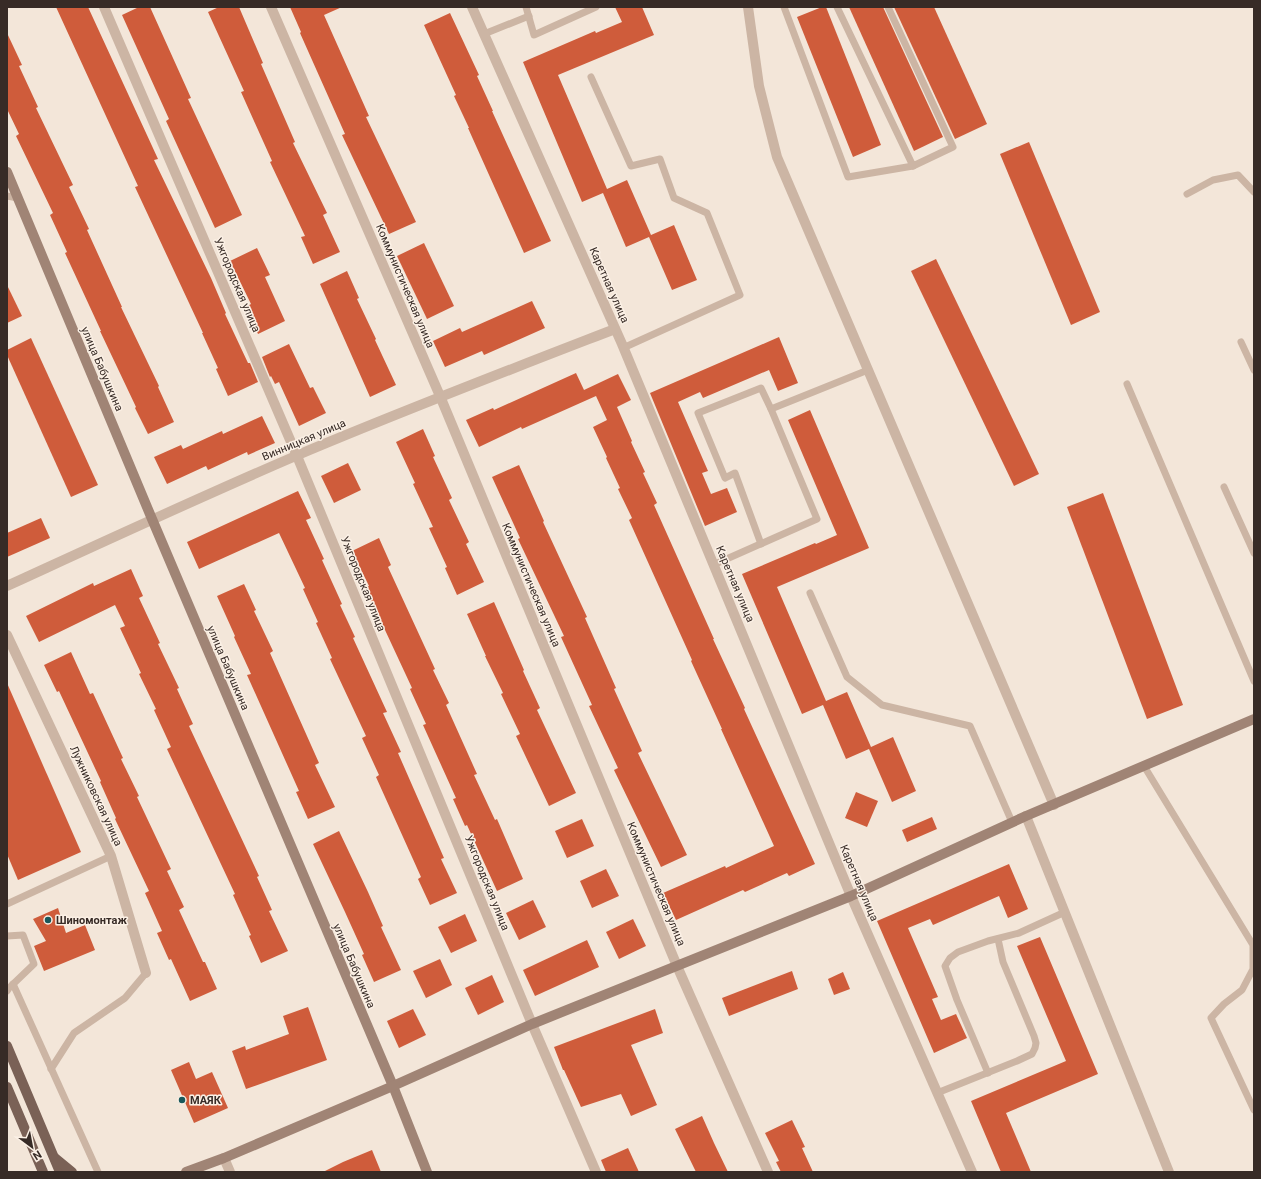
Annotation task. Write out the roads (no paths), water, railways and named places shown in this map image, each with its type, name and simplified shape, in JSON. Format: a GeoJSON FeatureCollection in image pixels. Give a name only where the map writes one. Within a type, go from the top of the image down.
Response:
{"type":"FeatureCollection","features":[{"type":"Feature","properties":{"kind":"main road","name":"улица Бабушкина"},"geometry":{"type":"LineString","coordinates":[[7,172],[152,519],[393,1086],[427,1172]]}},
{"type":"Feature","properties":{"kind":"main road"},"geometry":{"type":"LineString","coordinates":[[186,1172],[224,1158],[393,1086],[532,1024],[851,896],[1012,822],[1254,719]]}},
{"type":"Feature","properties":{"kind":"main road"},"geometry":{"type":"LineString","coordinates":[[7,1046],[60,1172]]}},
{"type":"Feature","properties":{"kind":"main road"},"geometry":{"type":"LineString","coordinates":[[7,1086],[43,1172]]}},
{"type":"Feature","properties":{"kind":"main road"},"geometry":{"type":"LineString","coordinates":[[54,1156],[72,1172]]}},
{"type":"Feature","properties":{"kind":"street","name":"Ужгородская улица"},"geometry":{"type":"LineString","coordinates":[[104,7],[297,456],[532,1024],[596,1172]]}},
{"type":"Feature","properties":{"kind":"street","name":"Коммунистическая улица"},"geometry":{"type":"LineString","coordinates":[[271,7],[440,396],[677,966],[768,1172]]}},
{"type":"Feature","properties":{"kind":"street","name":"Каретная улица"},"geometry":{"type":"LineString","coordinates":[[472,7],[615,329],[851,896],[972,1172]]}},
{"type":"Feature","properties":{"kind":"street"},"geometry":{"type":"LineString","coordinates":[[748,7],[759,86],[777,157],[1054,805]]}},
{"type":"Feature","properties":{"kind":"street","name":"Винницкая улица"},"geometry":{"type":"LineString","coordinates":[[7,586],[152,519],[297,456],[440,396],[615,329]]}},
{"type":"Feature","properties":{"kind":"street","name":"Лужниковская улица"},"geometry":{"type":"LineString","coordinates":[[7,635],[112,856],[146,973]]}},
{"type":"Feature","properties":{"kind":"street"},"geometry":{"type":"LineString","coordinates":[[1026,816],[1169,1172]]}},
{"type":"Feature","properties":{"kind":"street"},"geometry":{"type":"LineString","coordinates":[[224,1158],[230,1172]]}},
{"type":"Feature","properties":{"kind":"lane"},"geometry":{"type":"LineString","coordinates":[[526,7],[534,35],[596,7]]}},
{"type":"Feature","properties":{"kind":"lane"},"geometry":{"type":"LineString","coordinates":[[784,7],[848,177],[913,166],[953,147],[888,7]]}},
{"type":"Feature","properties":{"kind":"lane"},"geometry":{"type":"LineString","coordinates":[[837,7],[913,166]]}},
{"type":"Feature","properties":{"kind":"lane"},"geometry":{"type":"LineString","coordinates":[[484,34],[528,16]]}},
{"type":"Feature","properties":{"kind":"lane"},"geometry":{"type":"LineString","coordinates":[[591,77],[630,166],[660,159],[674,198],[707,213],[740,294],[623,348]]}},
{"type":"Feature","properties":{"kind":"lane"},"geometry":{"type":"LineString","coordinates":[[1187,194],[1213,180],[1238,175],[1254,192]]}},
{"type":"Feature","properties":{"kind":"lane"},"geometry":{"type":"LineString","coordinates":[[7,196],[18,198]]}},
{"type":"Feature","properties":{"kind":"lane"},"geometry":{"type":"LineString","coordinates":[[1241,342],[1254,370]]}},
{"type":"Feature","properties":{"kind":"lane"},"geometry":{"type":"LineString","coordinates":[[771,409],[868,370]]}},
{"type":"Feature","properties":{"kind":"lane"},"geometry":{"type":"LineString","coordinates":[[1127,384],[1254,681]]}},
{"type":"Feature","properties":{"kind":"lane"},"geometry":{"type":"LineString","coordinates":[[713,565],[761,544],[817,519],[761,388],[698,413],[726,478],[735,474],[761,544]]}},
{"type":"Feature","properties":{"kind":"lane"},"geometry":{"type":"LineString","coordinates":[[1224,487],[1254,553]]}},
{"type":"Feature","properties":{"kind":"lane"},"geometry":{"type":"LineString","coordinates":[[810,594],[846,677],[882,705],[970,726],[1012,822]]}},
{"type":"Feature","properties":{"kind":"lane"},"geometry":{"type":"LineString","coordinates":[[1144,766],[1254,945],[1253,969],[1242,990],[1224,1004],[1211,1018],[1254,1110]]}},
{"type":"Feature","properties":{"kind":"lane"},"geometry":{"type":"LineString","coordinates":[[7,904],[112,856]]}},
{"type":"Feature","properties":{"kind":"lane"},"geometry":{"type":"LineString","coordinates":[[988,1073],[957,1000],[945,966],[950,958],[958,952],[1019,933],[1065,912]]}},
{"type":"Feature","properties":{"kind":"lane"},"geometry":{"type":"LineString","coordinates":[[7,936],[23,935],[34,964],[13,984],[7,992]]}},
{"type":"Feature","properties":{"kind":"lane"},"geometry":{"type":"LineString","coordinates":[[937,1093],[1017,1062],[1032,1054],[1036,1048],[1034,1036],[1003,962],[998,939]]}},
{"type":"Feature","properties":{"kind":"lane"},"geometry":{"type":"LineString","coordinates":[[51,1069],[74,1033],[125,998],[146,973]]}},
{"type":"Feature","properties":{"kind":"lane"},"geometry":{"type":"LineString","coordinates":[[13,984],[98,1172]]}},
{"type":"Feature","properties":{"kind":"place","name":"Шиномонтаж"},"geometry":{"type":"Point","coordinates":[48,920]}},
{"type":"Feature","properties":{"kind":"place","name":"МАЯК"},"geometry":{"type":"Point","coordinates":[182,1100]}}]}
